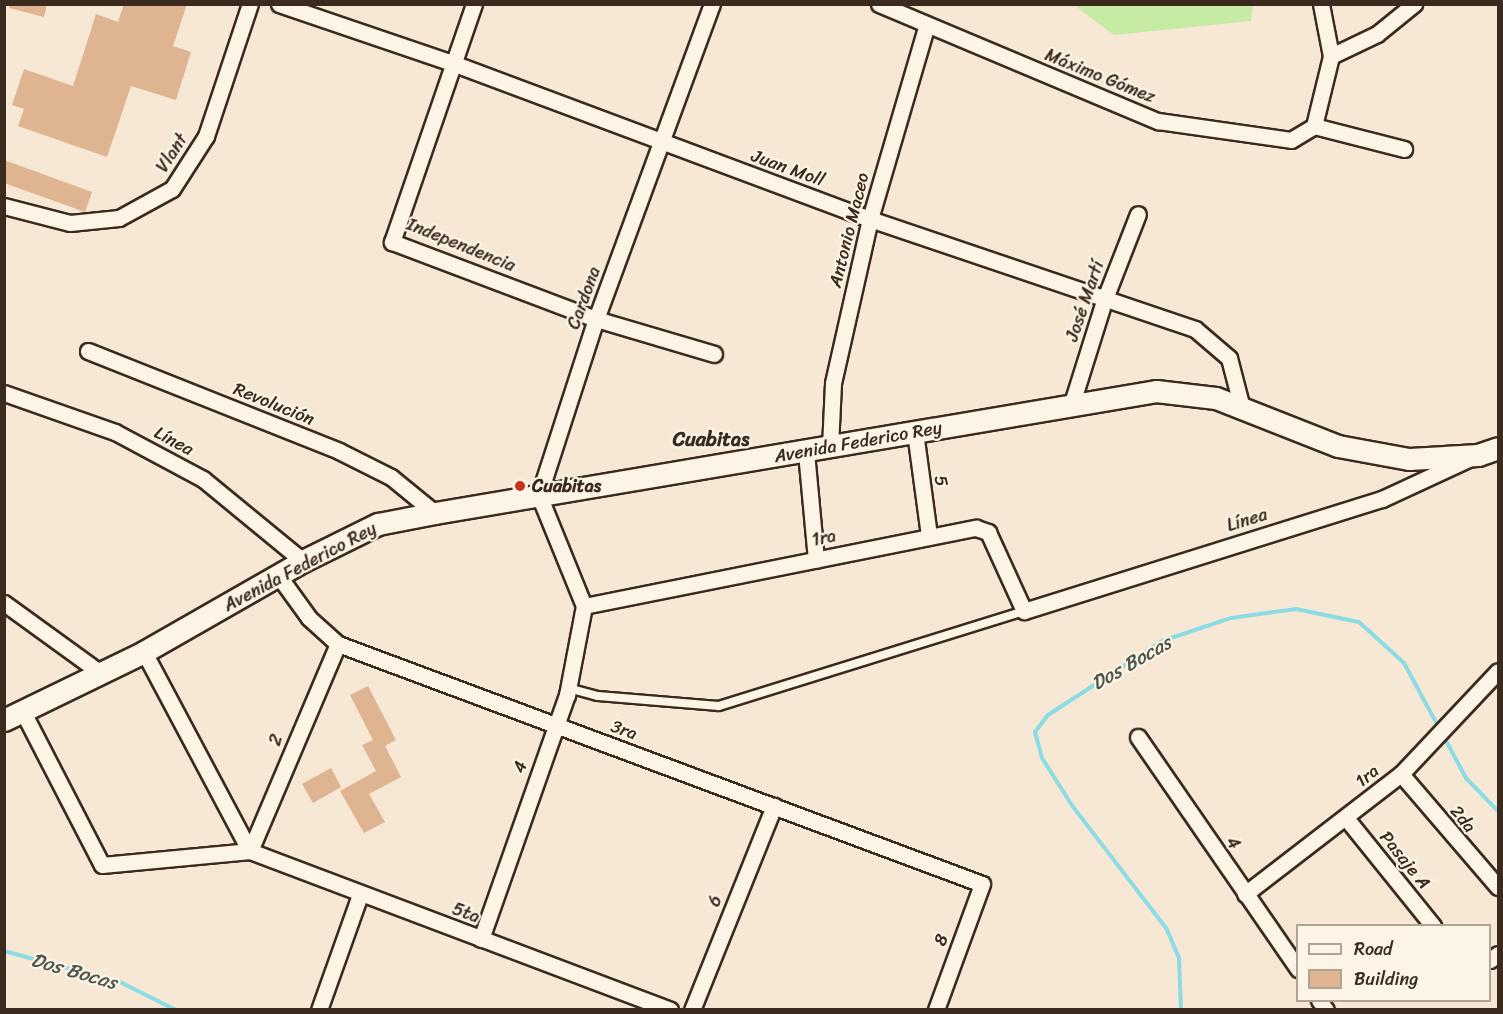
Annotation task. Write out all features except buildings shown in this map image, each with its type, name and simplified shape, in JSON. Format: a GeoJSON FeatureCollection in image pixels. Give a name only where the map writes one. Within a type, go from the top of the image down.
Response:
{"type":"FeatureCollection","features":[{"type":"Feature","properties":{"kind":"main road","name":"Avenida Federico Rey"},"geometry":{"type":"LineString","coordinates":[[14,716],[144,652],[303,561],[378,524],[435,513],[806,452],[1072,403],[1156,391],[1216,398],[1338,446],[1409,459],[1478,454],[1498,448]]}},
{"type":"Feature","properties":{"kind":"street","name":"Vlant"},"geometry":{"type":"LineString","coordinates":[[4,206],[70,223],[119,218],[172,189],[206,136],[250,4]]}},
{"type":"Feature","properties":{"kind":"street","name":"Juan Moll"},"geometry":{"type":"LineString","coordinates":[[279,4],[455,64],[870,219],[1104,301],[1195,329],[1229,358],[1242,408]]}},
{"type":"Feature","properties":{"kind":"street","name":"Independencia"},"geometry":{"type":"LineString","coordinates":[[474,4],[392,242],[596,319],[714,354]]}},
{"type":"Feature","properties":{"kind":"street","name":"Cardona"},"geometry":{"type":"LineString","coordinates":[[539,495],[596,319],[712,4]]}},
{"type":"Feature","properties":{"kind":"street","name":"Máximo Gómez"},"geometry":{"type":"LineString","coordinates":[[879,4],[926,27],[1158,121],[1291,140],[1314,126]]}},
{"type":"Feature","properties":{"kind":"street"},"geometry":{"type":"LineString","coordinates":[[1321,4],[1331,56],[1314,126],[1404,149]]}},
{"type":"Feature","properties":{"kind":"street"},"geometry":{"type":"LineString","coordinates":[[1331,56],[1377,34],[1414,4]]}},
{"type":"Feature","properties":{"kind":"street","name":"Antonio Maceo"},"geometry":{"type":"LineString","coordinates":[[830,447],[833,382],[870,219],[926,27]]}},
{"type":"Feature","properties":{"kind":"street","name":"José Martí"},"geometry":{"type":"LineString","coordinates":[[1072,403],[1104,301],[1138,214]]}},
{"type":"Feature","properties":{"kind":"street","name":"Revolución"},"geometry":{"type":"LineString","coordinates":[[88,351],[339,451],[391,477],[435,513]]}},
{"type":"Feature","properties":{"kind":"street","name":"Línea"},"geometry":{"type":"LineString","coordinates":[[4,393],[115,432],[203,480],[303,561]]}},
{"type":"Feature","properties":{"kind":"street","name":"5"},"geometry":{"type":"LineString","coordinates":[[915,432],[930,535]]}},
{"type":"Feature","properties":{"kind":"street"},"geometry":{"type":"LineString","coordinates":[[806,452],[816,560]]}},
{"type":"Feature","properties":{"kind":"street","name":"Línea"},"geometry":{"type":"LineString","coordinates":[[1024,610],[1382,499],[1478,454]]}},
{"type":"Feature","properties":{"kind":"street"},"geometry":{"type":"LineString","coordinates":[[539,495],[584,606]]}},
{"type":"Feature","properties":{"kind":"street","name":"1ra"},"geometry":{"type":"LineString","coordinates":[[584,606],[930,535],[976,528],[988,532],[1024,610]]}},
{"type":"Feature","properties":{"kind":"street","name":"3ra"},"geometry":{"type":"LineString","coordinates":[[278,575],[309,618],[338,644],[982,884]]}},
{"type":"Feature","properties":{"kind":"street"},"geometry":{"type":"LineString","coordinates":[[4,603],[102,674]]}},
{"type":"Feature","properties":{"kind":"street","name":"4"},"geometry":{"type":"LineString","coordinates":[[481,939],[568,688],[584,606]]}},
{"type":"Feature","properties":{"kind":"street","name":"2"},"geometry":{"type":"LineString","coordinates":[[250,851],[338,644]]}},
{"type":"Feature","properties":{"kind":"street"},"geometry":{"type":"LineString","coordinates":[[144,652],[250,851]]}},
{"type":"Feature","properties":{"kind":"street","name":"1ra"},"geometry":{"type":"LineString","coordinates":[[1245,894],[1401,774],[1498,671]]}},
{"type":"Feature","properties":{"kind":"street","name":"5ta"},"geometry":{"type":"LineString","coordinates":[[14,716],[102,865],[250,851],[360,895],[670,1010]]}},
{"type":"Feature","properties":{"kind":"street","name":"4"},"geometry":{"type":"LineString","coordinates":[[1138,737],[1296,966]]}},
{"type":"Feature","properties":{"kind":"street","name":"2da"},"geometry":{"type":"LineString","coordinates":[[1401,774],[1498,887]]}},
{"type":"Feature","properties":{"kind":"street","name":"6"},"geometry":{"type":"LineString","coordinates":[[692,1010],[774,806]]}},
{"type":"Feature","properties":{"kind":"street","name":"Pasaje A"},"geometry":{"type":"LineString","coordinates":[[1346,818],[1431,924]]}},
{"type":"Feature","properties":{"kind":"street","name":"8"},"geometry":{"type":"LineString","coordinates":[[936,1010],[982,884]]}},
{"type":"Feature","properties":{"kind":"street"},"geometry":{"type":"LineString","coordinates":[[319,1010],[360,895]]}},
{"type":"Feature","properties":{"kind":"lane"},"geometry":{"type":"LineString","coordinates":[[568,688],[598,696],[719,706],[1024,610]]}},
{"type":"Feature","properties":{"kind":"green space"},"geometry":{"type":"Polygon","coordinates":[[[1074,5],[1253,5],[1251,21],[1114,35],[1074,5]]]}},
{"type":"Feature","properties":{"kind":"waterway","name":"Dos Bocas"},"geometry":{"type":"LineString","coordinates":[[1181,1010],[1179,958],[1166,928],[1073,807],[1042,758],[1035,732],[1048,715],[1162,641],[1231,618],[1296,609],[1359,622],[1404,663],[1439,728]]}},
{"type":"Feature","properties":{"kind":"waterway","name":"Dos Bocas"},"geometry":{"type":"LineString","coordinates":[[1443,735],[1466,778],[1498,811]]}},
{"type":"Feature","properties":{"kind":"waterway","name":"Dos Bocas"},"geometry":{"type":"LineString","coordinates":[[4,951],[120,982],[176,1010]]}},
{"type":"Feature","properties":{"kind":"place","name":"Cuabitas"},"geometry":{"type":"Point","coordinates":[520,486]}},
{"type":"Feature","properties":{"kind":"district","name":"Cuabitas"},"geometry":{"type":"Point","coordinates":[711,439]}}]}
